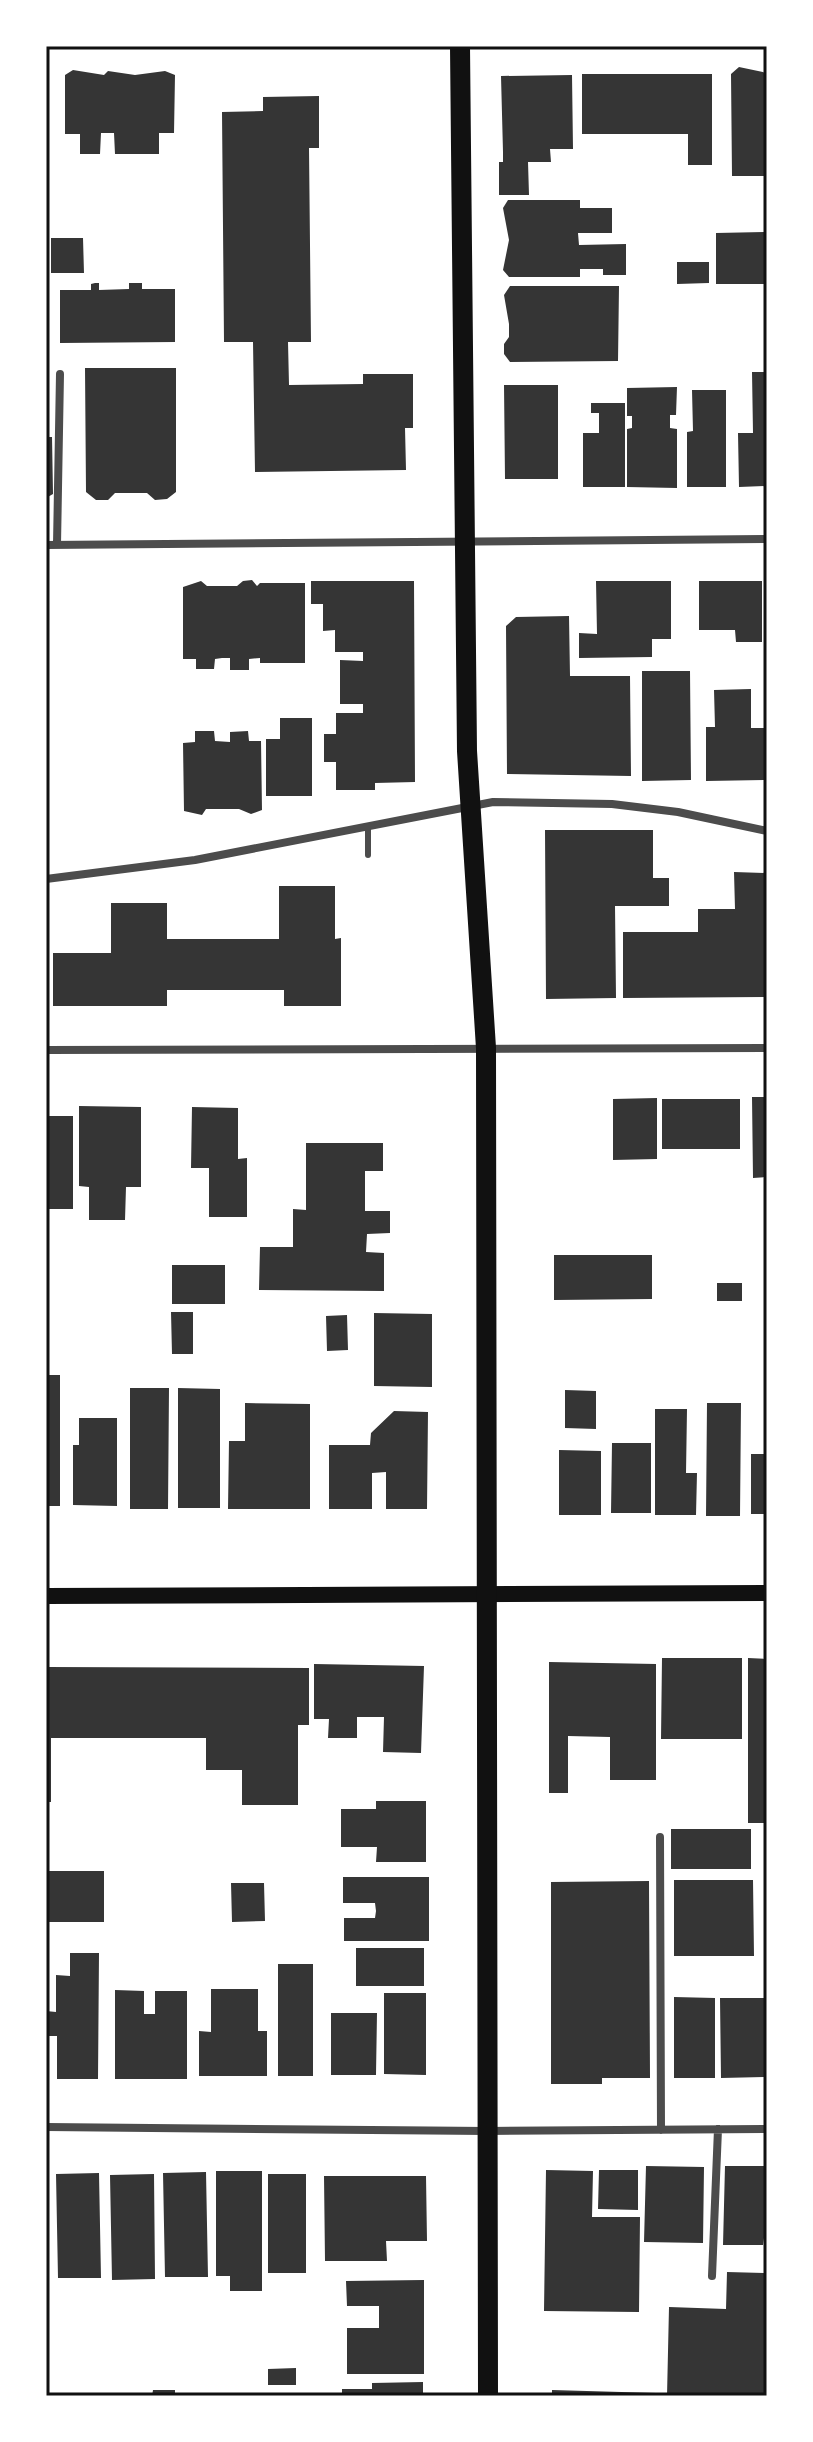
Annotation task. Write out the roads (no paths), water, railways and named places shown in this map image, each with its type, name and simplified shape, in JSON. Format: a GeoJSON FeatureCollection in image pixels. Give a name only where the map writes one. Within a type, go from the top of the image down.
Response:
{"type":"FeatureCollection","features":[{"type":"Feature","properties":{"kind":"main road"},"geometry":{"type":"LineString","coordinates":[[460,46],[469,805],[486,1048],[488,2396]]}},
{"type":"Feature","properties":{"kind":"main road"},"geometry":{"type":"LineString","coordinates":[[46,1596],[767,1593]]}},
{"type":"Feature","properties":{"kind":"street"},"geometry":{"type":"LineString","coordinates":[[57,545],[60,374]]}},
{"type":"Feature","properties":{"kind":"street"},"geometry":{"type":"LineString","coordinates":[[46,545],[767,539]]}},
{"type":"Feature","properties":{"kind":"street"},"geometry":{"type":"LineString","coordinates":[[46,879],[195,860],[469,805],[518,801],[612,804],[691,815],[767,831]]}},
{"type":"Feature","properties":{"kind":"street"},"geometry":{"type":"LineString","coordinates":[[46,1050],[767,1048]]}},
{"type":"Feature","properties":{"kind":"street"},"geometry":{"type":"LineString","coordinates":[[660,1837],[661,2130]]}},
{"type":"Feature","properties":{"kind":"street"},"geometry":{"type":"LineString","coordinates":[[46,2127],[487,2131],[767,2129]]}},
{"type":"Feature","properties":{"kind":"street"},"geometry":{"type":"LineString","coordinates":[[712,2276],[718,2129]]}},
{"type":"Feature","properties":{"kind":"lane"},"geometry":{"type":"LineString","coordinates":[[368,826],[368,855]]}}]}
